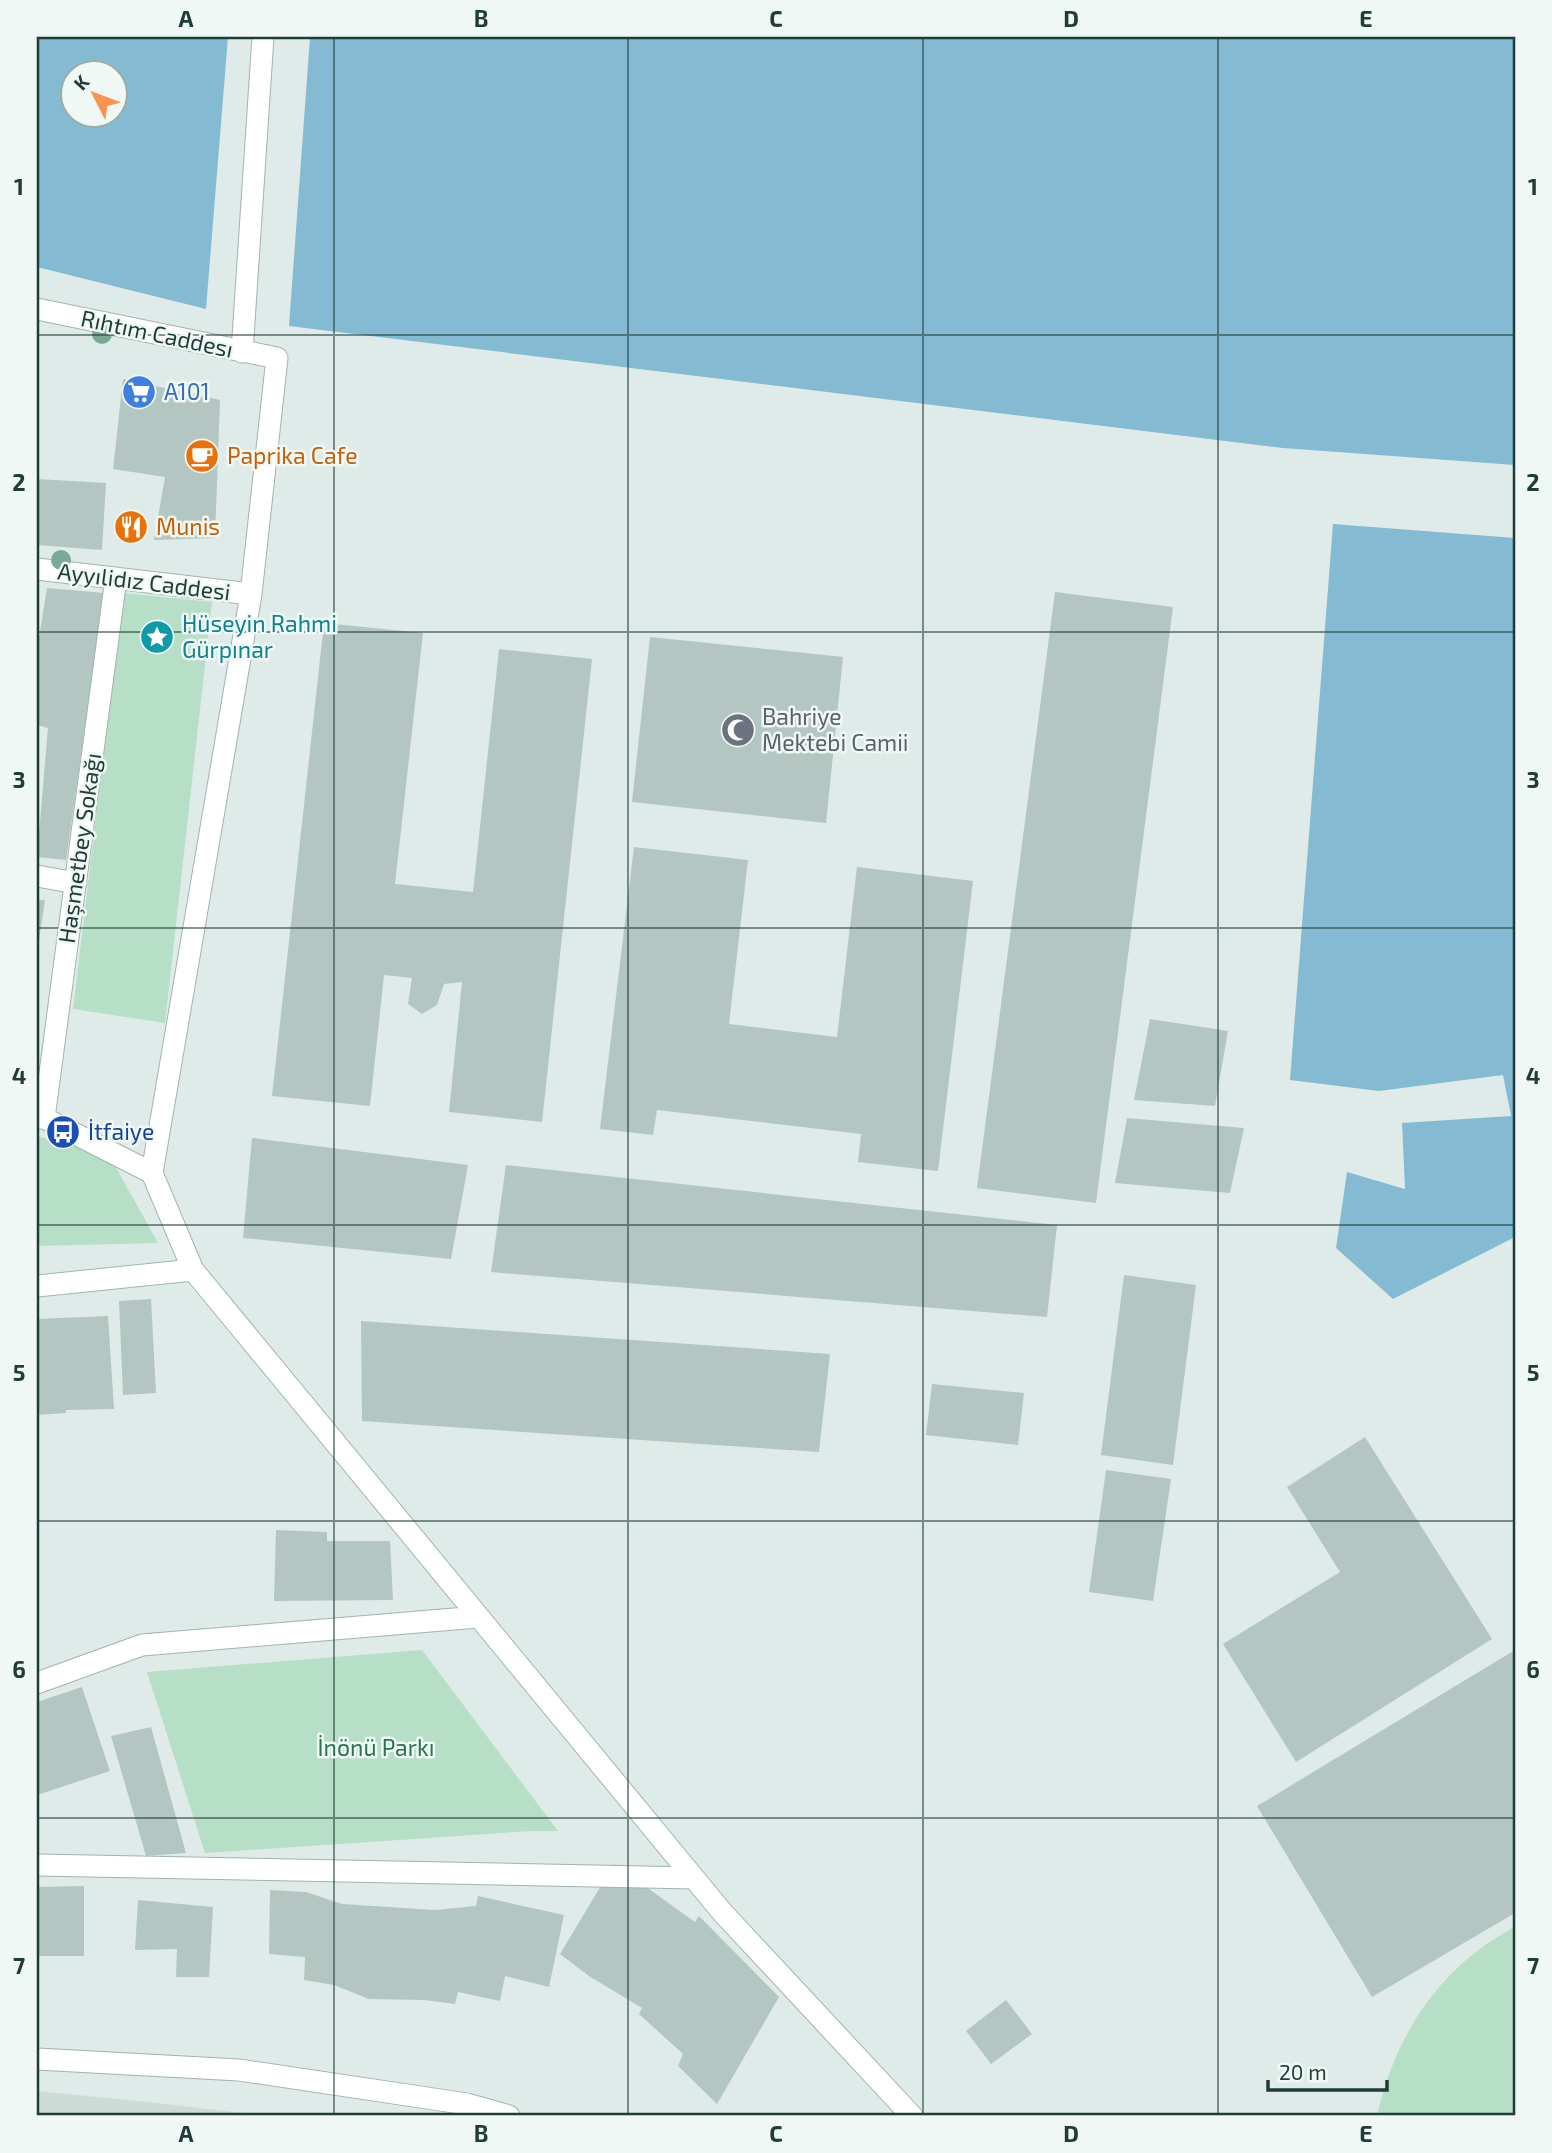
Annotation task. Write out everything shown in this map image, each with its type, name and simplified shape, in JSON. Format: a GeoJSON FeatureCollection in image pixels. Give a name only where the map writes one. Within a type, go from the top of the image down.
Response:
{"type":"FeatureCollection","features":[{"type":"Feature","properties":{"kind":"street"},"geometry":{"type":"LineString","coordinates":[[242,352],[263,37]]}},
{"type":"Feature","properties":{"kind":"street","name":"Rıhtım Caddesı"},"geometry":{"type":"LineString","coordinates":[[37,309],[277,358],[251,594]]}},
{"type":"Feature","properties":{"kind":"street","name":"Ayyılidız Caddesi"},"geometry":{"type":"LineString","coordinates":[[37,569],[251,594]]}},
{"type":"Feature","properties":{"kind":"street","name":"Haşmetbey Sokağı"},"geometry":{"type":"LineString","coordinates":[[41,1118],[76,883],[116,578]]}},
{"type":"Feature","properties":{"kind":"street"},"geometry":{"type":"LineString","coordinates":[[251,594],[152,1173],[193,1270],[732,1923],[912,2116]]}},
{"type":"Feature","properties":{"kind":"street"},"geometry":{"type":"LineString","coordinates":[[37,876],[76,883]]}},
{"type":"Feature","properties":{"kind":"street"},"geometry":{"type":"LineString","coordinates":[[41,1118],[152,1173]]}},
{"type":"Feature","properties":{"kind":"street"},"geometry":{"type":"LineString","coordinates":[[37,1286],[193,1270]]}},
{"type":"Feature","properties":{"kind":"street"},"geometry":{"type":"LineString","coordinates":[[37,1683],[142,1645],[478,1617]]}},
{"type":"Feature","properties":{"kind":"street"},"geometry":{"type":"LineString","coordinates":[[37,1865],[694,1878]]}},
{"type":"Feature","properties":{"kind":"street"},"geometry":{"type":"LineString","coordinates":[[37,2059],[239,2070],[467,2104],[509,2116]]}},
{"type":"Feature","properties":{"kind":"shaded area"},"geometry":{"type":"Polygon","coordinates":[[[37,2091],[148,2102],[270,2116],[37,2116],[37,2091]]]}},
{"type":"Feature","properties":{"kind":"green space"},"geometry":{"type":"Polygon","coordinates":[[[123,593],[212,602],[165,1023],[73,1009],[123,593]]]}},
{"type":"Feature","properties":{"kind":"green space"},"geometry":{"type":"Polygon","coordinates":[[[37,1137],[81,1143],[114,1164],[158,1243],[37,1246],[37,1137]]]}},
{"type":"Feature","properties":{"kind":"green space","name":"İnönü Parkı"},"geometry":{"type":"Polygon","coordinates":[[[422,1650],[558,1831],[205,1853],[147,1672],[422,1650]]]}},
{"type":"Feature","properties":{"kind":"green space"},"geometry":{"type":"Polygon","coordinates":[[[1515,1927],[1515,2116],[1377,2116],[1396,2058],[1425,2006],[1464,1962],[1515,1927]]]}},
{"type":"Feature","properties":{"kind":"water"},"geometry":{"type":"Polygon","coordinates":[[[37,37],[228,37],[206,309],[37,267],[37,37]]]}},
{"type":"Feature","properties":{"kind":"water"},"geometry":{"type":"Polygon","coordinates":[[[310,37],[1515,37],[1515,465],[1283,448],[289,326],[310,37]]]}},
{"type":"Feature","properties":{"kind":"water"},"geometry":{"type":"Polygon","coordinates":[[[1333,524],[1515,538],[1515,1237],[1393,1299],[1336,1248],[1347,1172],[1405,1189],[1402,1123],[1511,1116],[1503,1075],[1379,1091],[1290,1080],[1333,524]]]}},
{"type":"Feature","properties":{"kind":"building"},"geometry":{"type":"Polygon","coordinates":[[[123,379],[220,400],[215,538],[154,540],[165,477],[113,469],[123,379]]]}},
{"type":"Feature","properties":{"kind":"building"},"geometry":{"type":"Polygon","coordinates":[[[37,479],[106,483],[102,550],[37,545],[37,479]]]}},
{"type":"Feature","properties":{"kind":"building"},"geometry":{"type":"Polygon","coordinates":[[[47,588],[104,593],[66,860],[37,857],[48,728],[37,725],[37,650],[47,588]]]}},
{"type":"Feature","properties":{"kind":"building"},"geometry":{"type":"Polygon","coordinates":[[[1055,592],[1173,607],[1096,1203],[977,1188],[1055,592]]]}},
{"type":"Feature","properties":{"kind":"building"},"geometry":{"type":"Polygon","coordinates":[[[324,623],[423,633],[395,884],[473,892],[499,649],[592,659],[542,1122],[449,1112],[462,982],[444,984],[437,1005],[422,1014],[408,1004],[412,978],[384,975],[370,1106],[272,1096],[324,623]]]}},
{"type":"Feature","properties":{"kind":"building","name":"Bahriye Mektebi Camii"},"geometry":{"type":"Polygon","coordinates":[[[650,637],[843,657],[826,823],[632,802],[650,637]]]}},
{"type":"Feature","properties":{"kind":"building"},"geometry":{"type":"Polygon","coordinates":[[[634,847],[748,860],[729,1024],[837,1037],[857,867],[973,881],[938,1171],[858,1162],[861,1134],[657,1110],[653,1135],[600,1129],[634,847]]]}},
{"type":"Feature","properties":{"kind":"building"},"geometry":{"type":"Polygon","coordinates":[[[37,900],[45,900],[38,947],[37,947],[37,900]]]}},
{"type":"Feature","properties":{"kind":"building"},"geometry":{"type":"Polygon","coordinates":[[[1150,1019],[1228,1031],[1215,1106],[1134,1100],[1150,1019]]]}},
{"type":"Feature","properties":{"kind":"building"},"geometry":{"type":"Polygon","coordinates":[[[1127,1118],[1244,1128],[1230,1193],[1115,1183],[1127,1118]]]}},
{"type":"Feature","properties":{"kind":"building"},"geometry":{"type":"Polygon","coordinates":[[[252,1138],[468,1165],[451,1259],[243,1238],[252,1138]]]}},
{"type":"Feature","properties":{"kind":"building"},"geometry":{"type":"Polygon","coordinates":[[[506,1165],[1057,1225],[1047,1317],[491,1272],[506,1165]]]}},
{"type":"Feature","properties":{"kind":"building"},"geometry":{"type":"Polygon","coordinates":[[[1124,1275],[1196,1285],[1173,1465],[1101,1455],[1124,1275]]]}},
{"type":"Feature","properties":{"kind":"building"},"geometry":{"type":"Polygon","coordinates":[[[151,1299],[156,1393],[123,1395],[119,1301],[151,1299]]]}},
{"type":"Feature","properties":{"kind":"building"},"geometry":{"type":"Polygon","coordinates":[[[108,1316],[114,1409],[66,1410],[66,1413],[37,1415],[37,1319],[108,1316]]]}},
{"type":"Feature","properties":{"kind":"building"},"geometry":{"type":"Polygon","coordinates":[[[361,1321],[830,1354],[819,1452],[362,1421],[361,1321]]]}},
{"type":"Feature","properties":{"kind":"building"},"geometry":{"type":"Polygon","coordinates":[[[932,1384],[1024,1393],[1018,1445],[926,1435],[932,1384]]]}},
{"type":"Feature","properties":{"kind":"building"},"geometry":{"type":"Polygon","coordinates":[[[1365,1437],[1492,1639],[1296,1762],[1223,1644],[1340,1572],[1287,1487],[1365,1437]]]}},
{"type":"Feature","properties":{"kind":"building"},"geometry":{"type":"Polygon","coordinates":[[[1106,1470],[1171,1479],[1153,1601],[1089,1592],[1106,1470]]]}},
{"type":"Feature","properties":{"kind":"building"},"geometry":{"type":"Polygon","coordinates":[[[276,1530],[327,1532],[327,1541],[390,1541],[393,1600],[274,1601],[276,1530]]]}},
{"type":"Feature","properties":{"kind":"building"},"geometry":{"type":"Polygon","coordinates":[[[1515,1650],[1515,1913],[1372,1997],[1257,1806],[1515,1650]]]}},
{"type":"Feature","properties":{"kind":"building"},"geometry":{"type":"Polygon","coordinates":[[[82,1687],[110,1771],[37,1795],[37,1702],[82,1687]]]}},
{"type":"Feature","properties":{"kind":"building"},"geometry":{"type":"Polygon","coordinates":[[[151,1727],[186,1853],[146,1856],[111,1736],[151,1727]]]}},
{"type":"Feature","properties":{"kind":"building"},"geometry":{"type":"Polygon","coordinates":[[[614,1864],[695,1922],[699,1916],[779,1997],[717,2104],[678,2066],[683,2054],[639,2014],[642,2008],[589,1976],[560,1954],[614,1864]]]}},
{"type":"Feature","properties":{"kind":"building"},"geometry":{"type":"Polygon","coordinates":[[[84,1886],[84,1956],[37,1956],[37,1887],[84,1886]]]}},
{"type":"Feature","properties":{"kind":"building"},"geometry":{"type":"Polygon","coordinates":[[[270,1890],[306,1892],[342,1904],[435,1910],[476,1906],[478,1896],[564,1915],[549,1987],[505,1976],[500,2001],[458,1992],[455,2004],[424,2000],[369,1999],[334,1985],[304,1980],[305,1957],[269,1954],[270,1890]]]}},
{"type":"Feature","properties":{"kind":"building"},"geometry":{"type":"Polygon","coordinates":[[[138,1900],[213,1907],[209,1977],[176,1977],[177,1949],[135,1950],[138,1900]]]}},
{"type":"Feature","properties":{"kind":"building"},"geometry":{"type":"Polygon","coordinates":[[[1006,2000],[1032,2034],[991,2064],[966,2031],[1006,2000]]]}},
{"type":"Feature","properties":{"kind":"place","name":"A101"},"geometry":{"type":"Point","coordinates":[139,392]}},
{"type":"Feature","properties":{"kind":"place","name":"Paprika Cafe"},"geometry":{"type":"Point","coordinates":[202,456]}},
{"type":"Feature","properties":{"kind":"place","name":"Munis"},"geometry":{"type":"Point","coordinates":[131,527]}},
{"type":"Feature","properties":{"kind":"place","name":"Hüseyin Rahmi Gürpınar"},"geometry":{"type":"Point","coordinates":[157,637]}},
{"type":"Feature","properties":{"kind":"place","name":"Bahriye Mektebi Camii"},"geometry":{"type":"Point","coordinates":[738,730]}},
{"type":"Feature","properties":{"kind":"place","name":"İtfaiye"},"geometry":{"type":"Point","coordinates":[63,1132]}}]}
